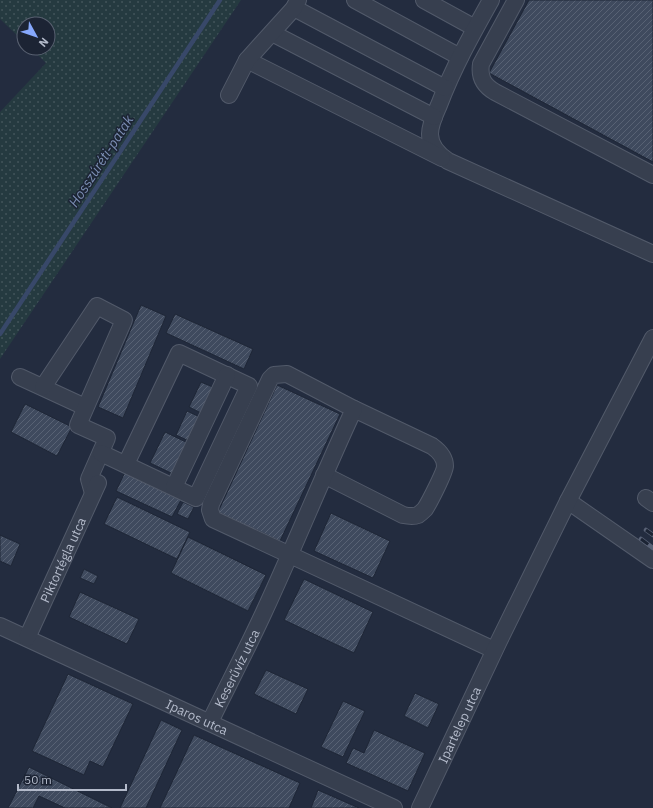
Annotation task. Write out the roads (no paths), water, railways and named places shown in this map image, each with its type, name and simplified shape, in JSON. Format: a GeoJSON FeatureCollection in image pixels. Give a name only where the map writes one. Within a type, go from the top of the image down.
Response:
{"type":"FeatureCollection","features":[{"type":"Feature","properties":{"kind":"street"},"geometry":{"type":"LineString","coordinates":[[355,0],[460,57]]}},
{"type":"Feature","properties":{"kind":"street"},"geometry":{"type":"LineString","coordinates":[[424,0],[476,28]]}},
{"type":"Feature","properties":{"kind":"street"},"geometry":{"type":"LineString","coordinates":[[448,161],[441,156],[432,144],[430,135],[434,117],[445,88],[460,57],[492,0]]}},
{"type":"Feature","properties":{"kind":"street"},"geometry":{"type":"LineString","coordinates":[[516,0],[481,64],[480,78],[488,88],[494,92],[653,175]]}},
{"type":"Feature","properties":{"kind":"street"},"geometry":{"type":"LineString","coordinates":[[229,95],[247,60],[296,4],[445,88]]}},
{"type":"Feature","properties":{"kind":"street"},"geometry":{"type":"LineString","coordinates":[[272,33],[434,117]]}},
{"type":"Feature","properties":{"kind":"street"},"geometry":{"type":"LineString","coordinates":[[247,60],[448,161],[653,254]]}},
{"type":"Feature","properties":{"kind":"street"},"geometry":{"type":"LineString","coordinates":[[43,388],[97,306],[124,320],[78,425],[107,438],[101,453],[196,498],[249,386],[179,353],[126,464]]}},
{"type":"Feature","properties":{"kind":"street","name":"Ipartelep utca"},"geometry":{"type":"LineString","coordinates":[[420,808],[568,500],[653,338]]}},
{"type":"Feature","properties":{"kind":"street"},"geometry":{"type":"LineString","coordinates":[[324,475],[403,514],[416,516],[426,508],[445,468],[442,455],[432,446],[354,409],[287,374],[274,375],[270,379],[212,504],[210,510],[213,519],[497,646]]}},
{"type":"Feature","properties":{"kind":"street"},"geometry":{"type":"LineString","coordinates":[[174,487],[227,375]]}},
{"type":"Feature","properties":{"kind":"street"},"geometry":{"type":"LineString","coordinates":[[20,377],[85,407]]}},
{"type":"Feature","properties":{"kind":"street","name":"Keserűvíz utca"},"geometry":{"type":"LineString","coordinates":[[210,722],[263,614],[354,409]]}},
{"type":"Feature","properties":{"kind":"street","name":"Piktortégla utca"},"geometry":{"type":"LineString","coordinates":[[27,638],[96,487],[89,479],[101,453]]}},
{"type":"Feature","properties":{"kind":"street"},"geometry":{"type":"LineString","coordinates":[[568,500],[653,560]]}},
{"type":"Feature","properties":{"kind":"street","name":"Iparos utca"},"geometry":{"type":"LineString","coordinates":[[0,626],[394,808]]}},
{"type":"Feature","properties":{"kind":"waterway","name":"Hosszúréti-patak"},"geometry":{"type":"LineString","coordinates":[[0,334],[220,0]]}},
{"type":"Feature","properties":{"kind":"railway"},"geometry":{"type":"LineString","coordinates":[[646,530],[653,535]]}},
{"type":"Feature","properties":{"kind":"railway"},"geometry":{"type":"LineString","coordinates":[[641,539],[653,548]]}}]}
